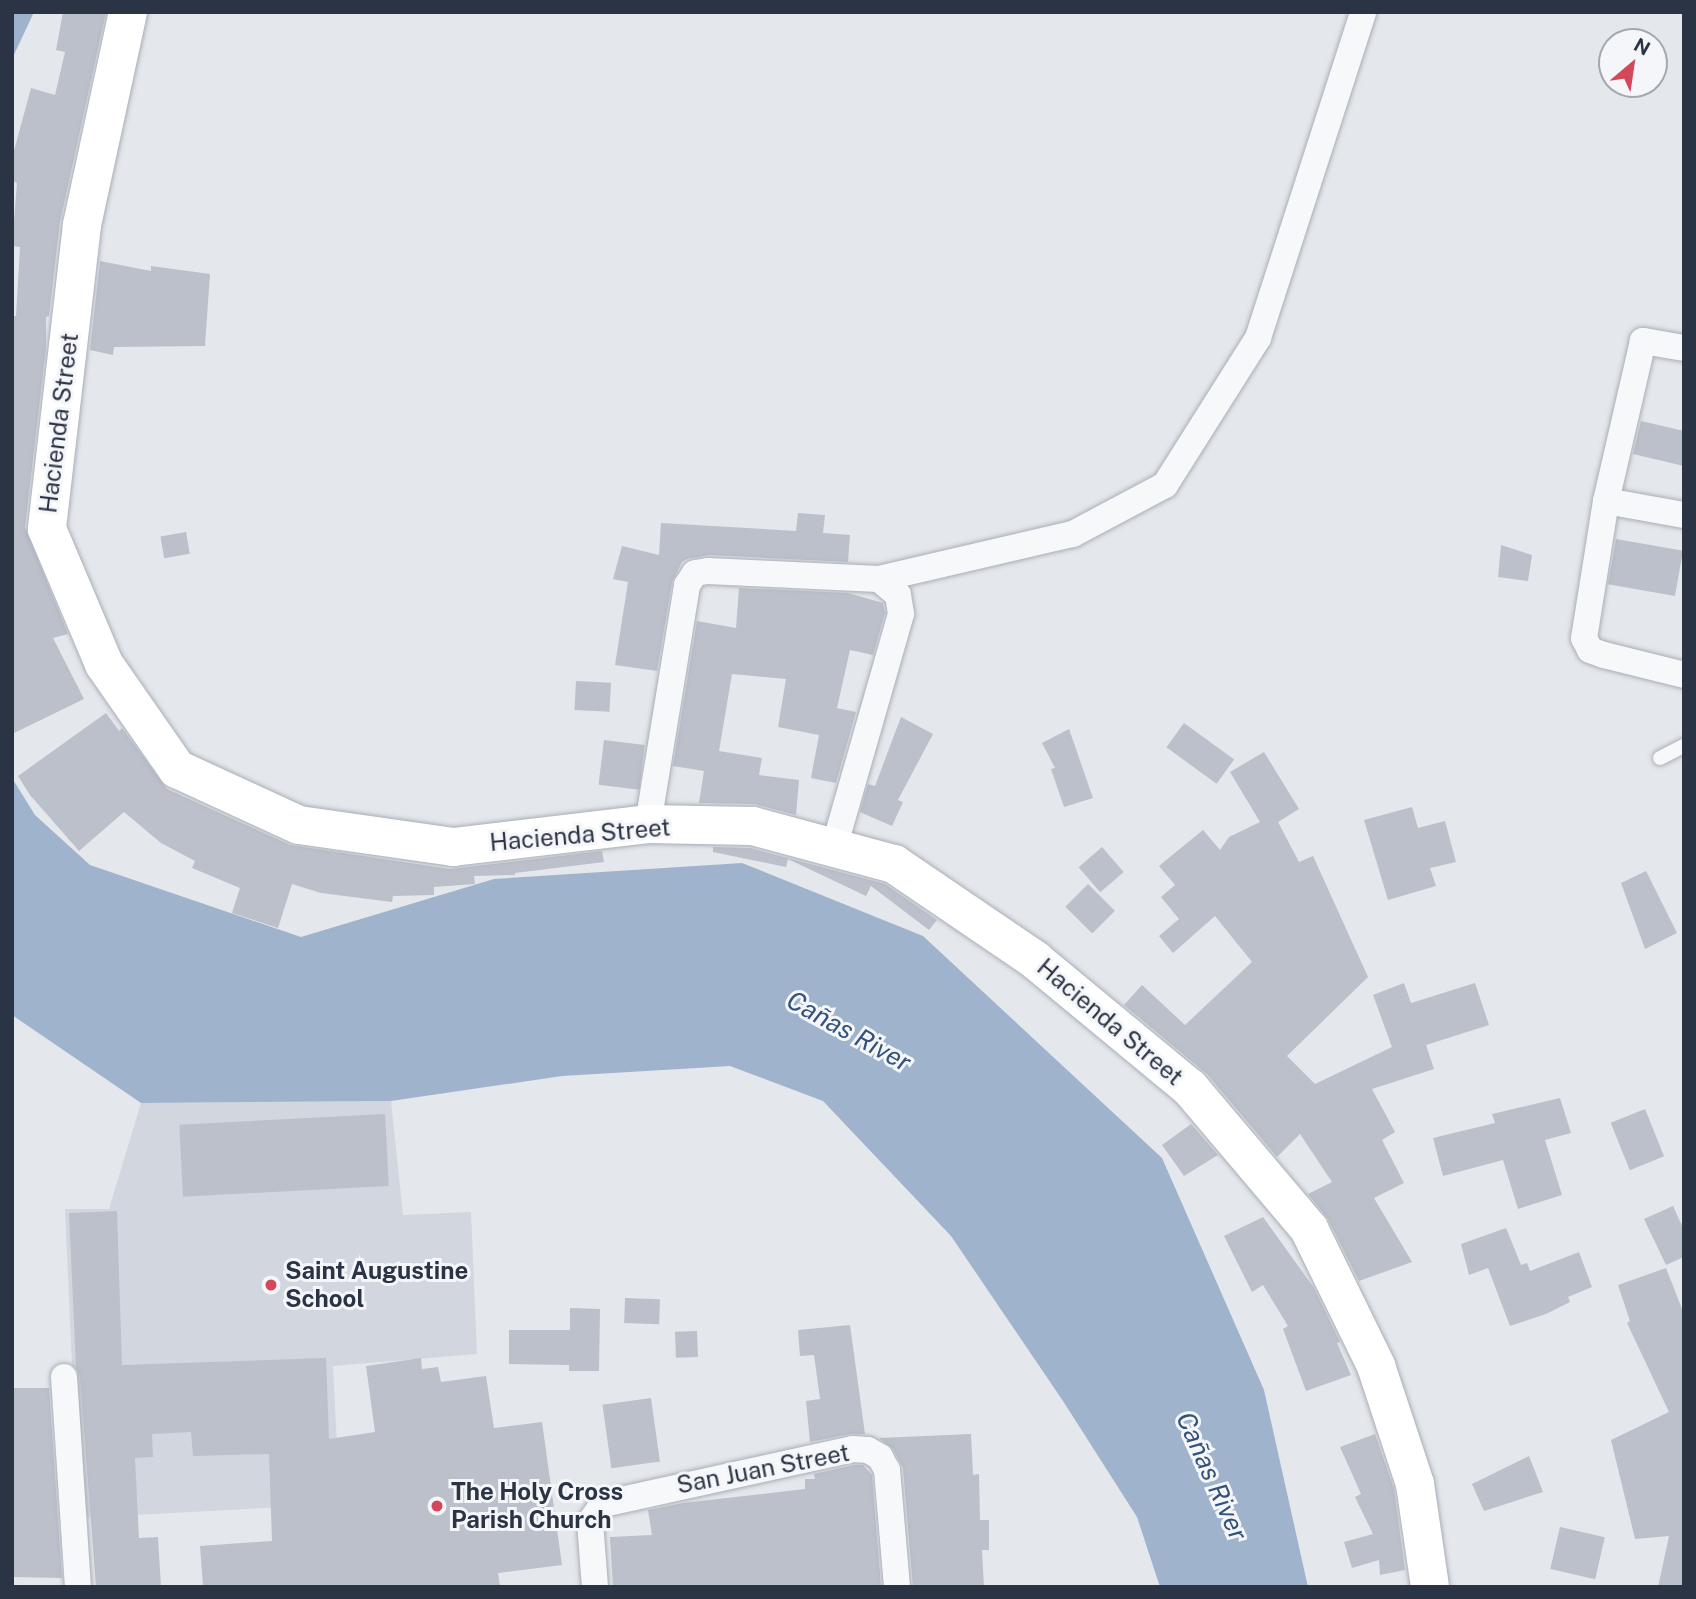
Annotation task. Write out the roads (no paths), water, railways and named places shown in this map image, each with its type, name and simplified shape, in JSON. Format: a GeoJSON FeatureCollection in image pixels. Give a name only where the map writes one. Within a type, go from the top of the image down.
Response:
{"type":"FeatureCollection","features":[{"type":"Feature","properties":{"kind":"street","name":"Hacienda Street"},"geometry":{"type":"LineString","coordinates":[[128,12],[82,225],[47,529],[104,664],[177,769],[299,825],[453,847],[648,824],[753,826],[894,863],[1035,960],[1190,1088],[1310,1229],[1376,1366],[1415,1484],[1430,1587]]}},
{"type":"Feature","properties":{"kind":"street"},"geometry":{"type":"LineString","coordinates":[[648,824],[687,585],[695,573],[708,570],[879,579],[1073,534],[1165,485],[1258,338],[1363,12]]}},
{"type":"Feature","properties":{"kind":"street"},"geometry":{"type":"LineString","coordinates":[[1684,348],[1643,341],[1606,501],[1584,638],[1590,650],[1684,675]]}},
{"type":"Feature","properties":{"kind":"street"},"geometry":{"type":"LineString","coordinates":[[1606,501],[1684,515]]}},
{"type":"Feature","properties":{"kind":"street"},"geometry":{"type":"LineString","coordinates":[[834,847],[901,614],[898,596],[879,579]]}},
{"type":"Feature","properties":{"kind":"street"},"geometry":{"type":"LineString","coordinates":[[64,1377],[78,1587]]}},
{"type":"Feature","properties":{"kind":"street","name":"San Juan Street"},"geometry":{"type":"LineString","coordinates":[[595,1587],[589,1531],[590,1521],[598,1507],[618,1499],[853,1449],[868,1450],[880,1457],[887,1470],[897,1587]]}},
{"type":"Feature","properties":{"kind":"lane"},"geometry":{"type":"LineString","coordinates":[[1660,758],[1684,746]]}},
{"type":"Feature","properties":{"kind":"water"},"geometry":{"type":"Polygon","coordinates":[[[12,12],[34,12],[12,59],[12,12]]]}},
{"type":"Feature","properties":{"kind":"water","name":"Cañas River"},"geometry":{"type":"Polygon","coordinates":[[[12,778],[35,815],[90,865],[301,937],[494,879],[742,863],[923,936],[1162,1158],[1264,1390],[1308,1587],[1160,1587],[1137,1517],[1063,1401],[951,1236],[823,1101],[730,1066],[562,1076],[391,1101],[141,1103],[12,1015],[12,778]]]}},
{"type":"Feature","properties":{"kind":"place","name":"Saint Augustine School"},"geometry":{"type":"Point","coordinates":[271,1285]}},
{"type":"Feature","properties":{"kind":"place","name":"The Holy Cross Parish Church"},"geometry":{"type":"Point","coordinates":[437,1506]}}]}
